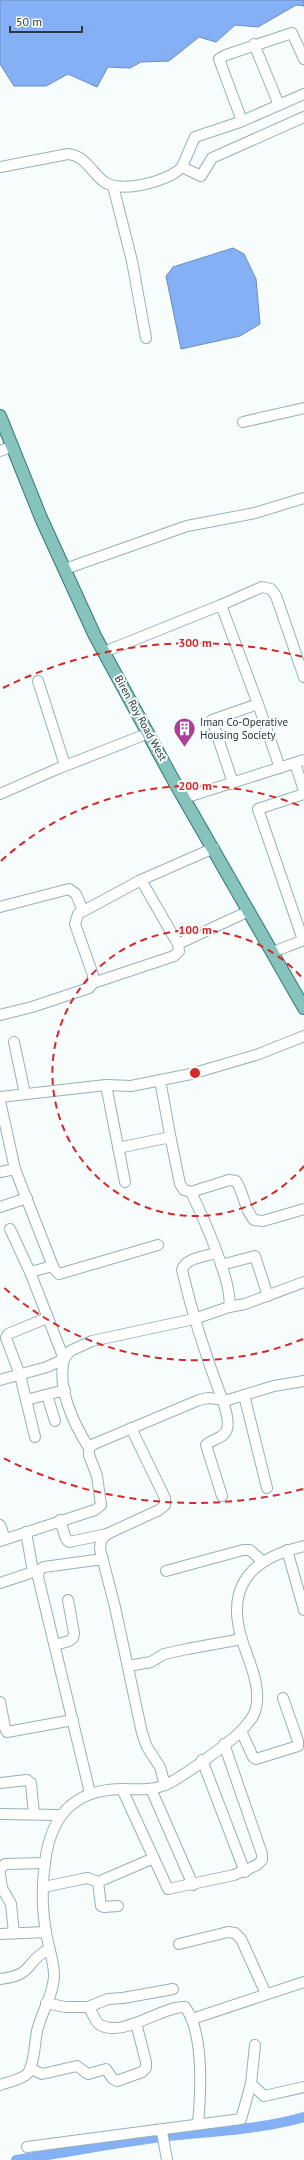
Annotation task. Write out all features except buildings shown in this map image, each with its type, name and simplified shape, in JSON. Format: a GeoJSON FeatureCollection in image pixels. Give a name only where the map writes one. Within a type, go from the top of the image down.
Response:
{"type":"FeatureCollection","features":[{"type":"Feature","properties":{"kind":"main road","name":"Biren Roy Road West"},"geometry":{"type":"LineString","coordinates":[[0,416],[41,518],[95,636],[184,798],[214,848],[304,1008]]}},
{"type":"Feature","properties":{"kind":"street"},"geometry":{"type":"LineString","coordinates":[[242,122],[220,67],[219,59],[254,44],[292,32],[304,59]]}},
{"type":"Feature","properties":{"kind":"street"},"geometry":{"type":"LineString","coordinates":[[254,44],[279,104]]}},
{"type":"Feature","properties":{"kind":"street"},"geometry":{"type":"LineString","coordinates":[[0,167],[58,154],[77,154],[104,182],[113,186],[150,184],[169,177],[182,167],[186,154],[195,138],[242,122],[304,94]]}},
{"type":"Feature","properties":{"kind":"street"},"geometry":{"type":"LineString","coordinates":[[182,167],[201,176],[212,158],[304,117]]}},
{"type":"Feature","properties":{"kind":"street"},"geometry":{"type":"LineString","coordinates":[[113,186],[132,261],[146,338]]}},
{"type":"Feature","properties":{"kind":"street"},"geometry":{"type":"LineString","coordinates":[[243,422],[304,408]]}},
{"type":"Feature","properties":{"kind":"street"},"geometry":{"type":"LineString","coordinates":[[0,451],[13,446]]}},
{"type":"Feature","properties":{"kind":"street"},"geometry":{"type":"LineString","coordinates":[[65,569],[188,526],[255,513],[304,498]]}},
{"type":"Feature","properties":{"kind":"street"},"geometry":{"type":"LineString","coordinates":[[104,652],[262,587],[271,589],[276,596],[304,676]]}},
{"type":"Feature","properties":{"kind":"street"},"geometry":{"type":"LineString","coordinates":[[221,605],[280,768]]}},
{"type":"Feature","properties":{"kind":"street"},"geometry":{"type":"LineString","coordinates":[[38,681],[65,766]]}},
{"type":"Feature","properties":{"kind":"street"},"geometry":{"type":"LineString","coordinates":[[231,784],[233,783],[212,720],[258,704]]}},
{"type":"Feature","properties":{"kind":"street"},"geometry":{"type":"LineString","coordinates":[[0,794],[65,766],[149,733]]}},
{"type":"Feature","properties":{"kind":"street"},"geometry":{"type":"LineString","coordinates":[[184,798],[299,761],[304,792],[258,809],[304,940],[273,952]]}},
{"type":"Feature","properties":{"kind":"street"},"geometry":{"type":"LineString","coordinates":[[94,983],[75,924],[75,918],[83,911],[141,880],[214,848]]}},
{"type":"Feature","properties":{"kind":"street"},"geometry":{"type":"LineString","coordinates":[[0,1015],[82,992],[94,983],[174,956],[179,951],[178,944],[141,880]]}},
{"type":"Feature","properties":{"kind":"street"},"geometry":{"type":"LineString","coordinates":[[0,907],[69,889],[76,894],[83,911]]}},
{"type":"Feature","properties":{"kind":"street"},"geometry":{"type":"LineString","coordinates":[[178,944],[250,911]]}},
{"type":"Feature","properties":{"kind":"street"},"geometry":{"type":"LineString","coordinates":[[0,1097],[106,1085],[132,1086],[191,1074],[245,1058],[304,1036]]}},
{"type":"Feature","properties":{"kind":"street"},"geometry":{"type":"LineString","coordinates":[[14,1042],[25,1094]]}},
{"type":"Feature","properties":{"kind":"street"},"geometry":{"type":"LineString","coordinates":[[160,1080],[180,1184],[184,1190],[191,1192],[229,1180],[236,1181],[240,1187],[248,1213],[254,1220],[263,1221],[304,1209]]}},
{"type":"Feature","properties":{"kind":"street"},"geometry":{"type":"LineString","coordinates":[[106,1085],[125,1182]]}},
{"type":"Feature","properties":{"kind":"street"},"geometry":{"type":"LineString","coordinates":[[0,1101],[4,1138],[53,1266],[59,1274],[158,1245]]}},
{"type":"Feature","properties":{"kind":"street"},"geometry":{"type":"LineString","coordinates":[[118,1148],[166,1138],[171,1140]]}},
{"type":"Feature","properties":{"kind":"street"},"geometry":{"type":"LineString","coordinates":[[0,1172],[15,1169]]}},
{"type":"Feature","properties":{"kind":"street"},"geometry":{"type":"LineString","coordinates":[[191,1192],[208,1229],[221,1265],[230,1300],[229,1307]]}},
{"type":"Feature","properties":{"kind":"street"},"geometry":{"type":"LineString","coordinates":[[0,1207],[27,1198]]}},
{"type":"Feature","properties":{"kind":"street"},"geometry":{"type":"LineString","coordinates":[[10,1229],[30,1272],[64,1359]]}},
{"type":"Feature","properties":{"kind":"street"},"geometry":{"type":"LineString","coordinates":[[216,1253],[187,1262],[183,1265],[182,1270],[203,1351],[222,1400],[228,1422],[227,1429],[223,1435],[211,1440],[206,1445],[222,1496]]}},
{"type":"Feature","properties":{"kind":"street"},"geometry":{"type":"LineString","coordinates":[[221,1265],[255,1256],[268,1296]]}},
{"type":"Feature","properties":{"kind":"street"},"geometry":{"type":"LineString","coordinates":[[30,1272],[53,1266]]}},
{"type":"Feature","properties":{"kind":"street"},"geometry":{"type":"LineString","coordinates":[[0,1525],[2,1540],[60,1520],[95,1510],[101,1505],[97,1476],[89,1455],[89,1448],[81,1436],[65,1390],[61,1372],[64,1359],[70,1351],[92,1341],[194,1319],[268,1296],[304,1282]]}},
{"type":"Feature","properties":{"kind":"street"},"geometry":{"type":"LineString","coordinates":[[35,1437],[20,1375],[6,1338],[8,1334],[47,1318]]}},
{"type":"Feature","properties":{"kind":"street"},"geometry":{"type":"LineString","coordinates":[[0,1380],[47,1367],[64,1359]]}},
{"type":"Feature","properties":{"kind":"street"},"geometry":{"type":"LineString","coordinates":[[89,1448],[94,1444],[199,1400],[208,1398],[222,1400],[274,1386],[304,1381]]}},
{"type":"Feature","properties":{"kind":"street"},"geometry":{"type":"LineString","coordinates":[[26,1400],[65,1390]]}},
{"type":"Feature","properties":{"kind":"street"},"geometry":{"type":"LineString","coordinates":[[47,1395],[55,1421]]}},
{"type":"Feature","properties":{"kind":"street"},"geometry":{"type":"LineString","coordinates":[[244,1395],[267,1488]]}},
{"type":"Feature","properties":{"kind":"street"},"geometry":{"type":"LineString","coordinates":[[60,1520],[66,1539],[69,1542],[107,1534],[159,1510],[165,1505],[165,1498],[131,1428]]}},
{"type":"Feature","properties":{"kind":"street"},"geometry":{"type":"LineString","coordinates":[[26,1532],[55,1645],[90,1793]]}},
{"type":"Feature","properties":{"kind":"street"},"geometry":{"type":"LineString","coordinates":[[107,1534],[101,1540],[100,1549],[145,1742],[158,1762],[165,1785]]}},
{"type":"Feature","properties":{"kind":"street"},"geometry":{"type":"LineString","coordinates":[[0,2085],[22,2078],[31,2069],[36,2034],[46,2002],[53,1986],[54,1975],[44,1917],[44,1887],[45,1863],[50,1838],[60,1815],[81,1798],[90,1793],[122,1789],[151,1789],[165,1785],[241,1731],[250,1721],[256,1710],[258,1695],[254,1674],[242,1639],[237,1616],[238,1597],[244,1579],[262,1561],[287,1550],[304,1546]]}},
{"type":"Feature","properties":{"kind":"street"},"geometry":{"type":"LineString","coordinates":[[166,1571],[243,1550],[250,1550],[262,1561]]}},
{"type":"Feature","properties":{"kind":"street"},"geometry":{"type":"LineString","coordinates":[[287,1550],[304,1610]]}},
{"type":"Feature","properties":{"kind":"street"},"geometry":{"type":"LineString","coordinates":[[0,1582],[36,1571],[44,1567],[103,1559]]}},
{"type":"Feature","properties":{"kind":"street"},"geometry":{"type":"LineString","coordinates":[[55,1645],[69,1642],[73,1638],[74,1633],[68,1600]]}},
{"type":"Feature","properties":{"kind":"street"},"geometry":{"type":"LineString","coordinates":[[128,1666],[151,1662],[164,1654],[242,1639]]}},
{"type":"Feature","properties":{"kind":"street"},"geometry":{"type":"LineString","coordinates":[[241,1731],[253,1757],[256,1759],[298,1746],[298,1741],[283,1698]]}},
{"type":"Feature","properties":{"kind":"street"},"geometry":{"type":"LineString","coordinates":[[0,1702],[5,1728],[4,1734],[73,1720]]}},
{"type":"Feature","properties":{"kind":"street"},"geometry":{"type":"LineString","coordinates":[[122,1789],[168,1889],[193,1885],[245,1872],[262,1860],[262,1854],[224,1744]]}},
{"type":"Feature","properties":{"kind":"street"},"geometry":{"type":"LineString","coordinates":[[202,1760],[245,1872]]}},
{"type":"Feature","properties":{"kind":"street"},"geometry":{"type":"LineString","coordinates":[[0,1783],[27,1780],[31,1783],[34,1814]]}},
{"type":"Feature","properties":{"kind":"street"},"geometry":{"type":"LineString","coordinates":[[151,1789],[193,1885]]}},
{"type":"Feature","properties":{"kind":"street"},"geometry":{"type":"LineString","coordinates":[[0,1814],[60,1815]]}},
{"type":"Feature","properties":{"kind":"street"},"geometry":{"type":"LineString","coordinates":[[44,1887],[82,1879],[98,1882],[154,1858]]}},
{"type":"Feature","properties":{"kind":"street"},"geometry":{"type":"LineString","coordinates":[[0,1869],[5,1864],[45,1863]]}},
{"type":"Feature","properties":{"kind":"street"},"geometry":{"type":"LineString","coordinates":[[0,1874],[2,1888],[11,1904],[14,1933]]}},
{"type":"Feature","properties":{"kind":"street"},"geometry":{"type":"LineString","coordinates":[[98,1882],[100,1906],[118,1906]]}},
{"type":"Feature","properties":{"kind":"street"},"geometry":{"type":"LineString","coordinates":[[0,1934],[46,1932]]}},
{"type":"Feature","properties":{"kind":"street"},"geometry":{"type":"LineString","coordinates":[[179,1944],[228,1932],[235,1933],[241,1939],[266,1994]]}},
{"type":"Feature","properties":{"kind":"street"},"geometry":{"type":"LineString","coordinates":[[0,1979],[18,1976],[26,1972],[36,1957],[49,1949]]}},
{"type":"Feature","properties":{"kind":"street"},"geometry":{"type":"LineString","coordinates":[[192,2019],[266,1994],[303,1984]]}},
{"type":"Feature","properties":{"kind":"street"},"geometry":{"type":"LineString","coordinates":[[46,2002],[65,2007],[88,2007],[108,1998],[123,1998],[173,1989]]}},
{"type":"Feature","properties":{"kind":"street"},"geometry":{"type":"LineString","coordinates":[[88,2007],[100,2025],[122,2027],[179,2007],[185,2007],[192,2019],[198,2048],[200,2105],[198,2123]]}},
{"type":"Feature","properties":{"kind":"street"},"geometry":{"type":"LineString","coordinates":[[31,2069],[42,2074],[77,2066],[88,2074],[106,2069],[113,2079],[117,2080],[142,2072],[146,2068],[146,2062],[136,2023]]}},
{"type":"Feature","properties":{"kind":"street"},"geometry":{"type":"LineString","coordinates":[[27,2147],[158,2131],[198,2123],[241,2119],[251,2084],[255,2045]]}},
{"type":"Feature","properties":{"kind":"street"},"geometry":{"type":"LineString","coordinates":[[251,2084],[264,2096],[304,2087]]}},
{"type":"Feature","properties":{"kind":"street"},"geometry":{"type":"LineString","coordinates":[[158,2131],[166,2155]]}},
{"type":"Feature","properties":{"kind":"water"},"geometry":{"type":"Polygon","coordinates":[[[0,0],[304,0],[304,6],[296,5],[258,27],[235,25],[216,42],[199,37],[169,61],[141,62],[130,68],[108,67],[97,87],[68,74],[46,86],[14,86],[0,64],[0,0]]]}},
{"type":"Feature","properties":{"kind":"water"},"geometry":{"type":"Polygon","coordinates":[[[233,248],[244,254],[256,279],[260,324],[240,336],[181,349],[166,276],[173,267],[233,248]]]}},
{"type":"Feature","properties":{"kind":"waterway"},"geometry":{"type":"LineString","coordinates":[[16,2160],[157,2137],[257,2127],[304,2117]]}},
{"type":"Feature","properties":{"kind":"place","name":"Iman Co-Operative Housing Society"},"geometry":{"type":"Point","coordinates":[184,748]}}]}
